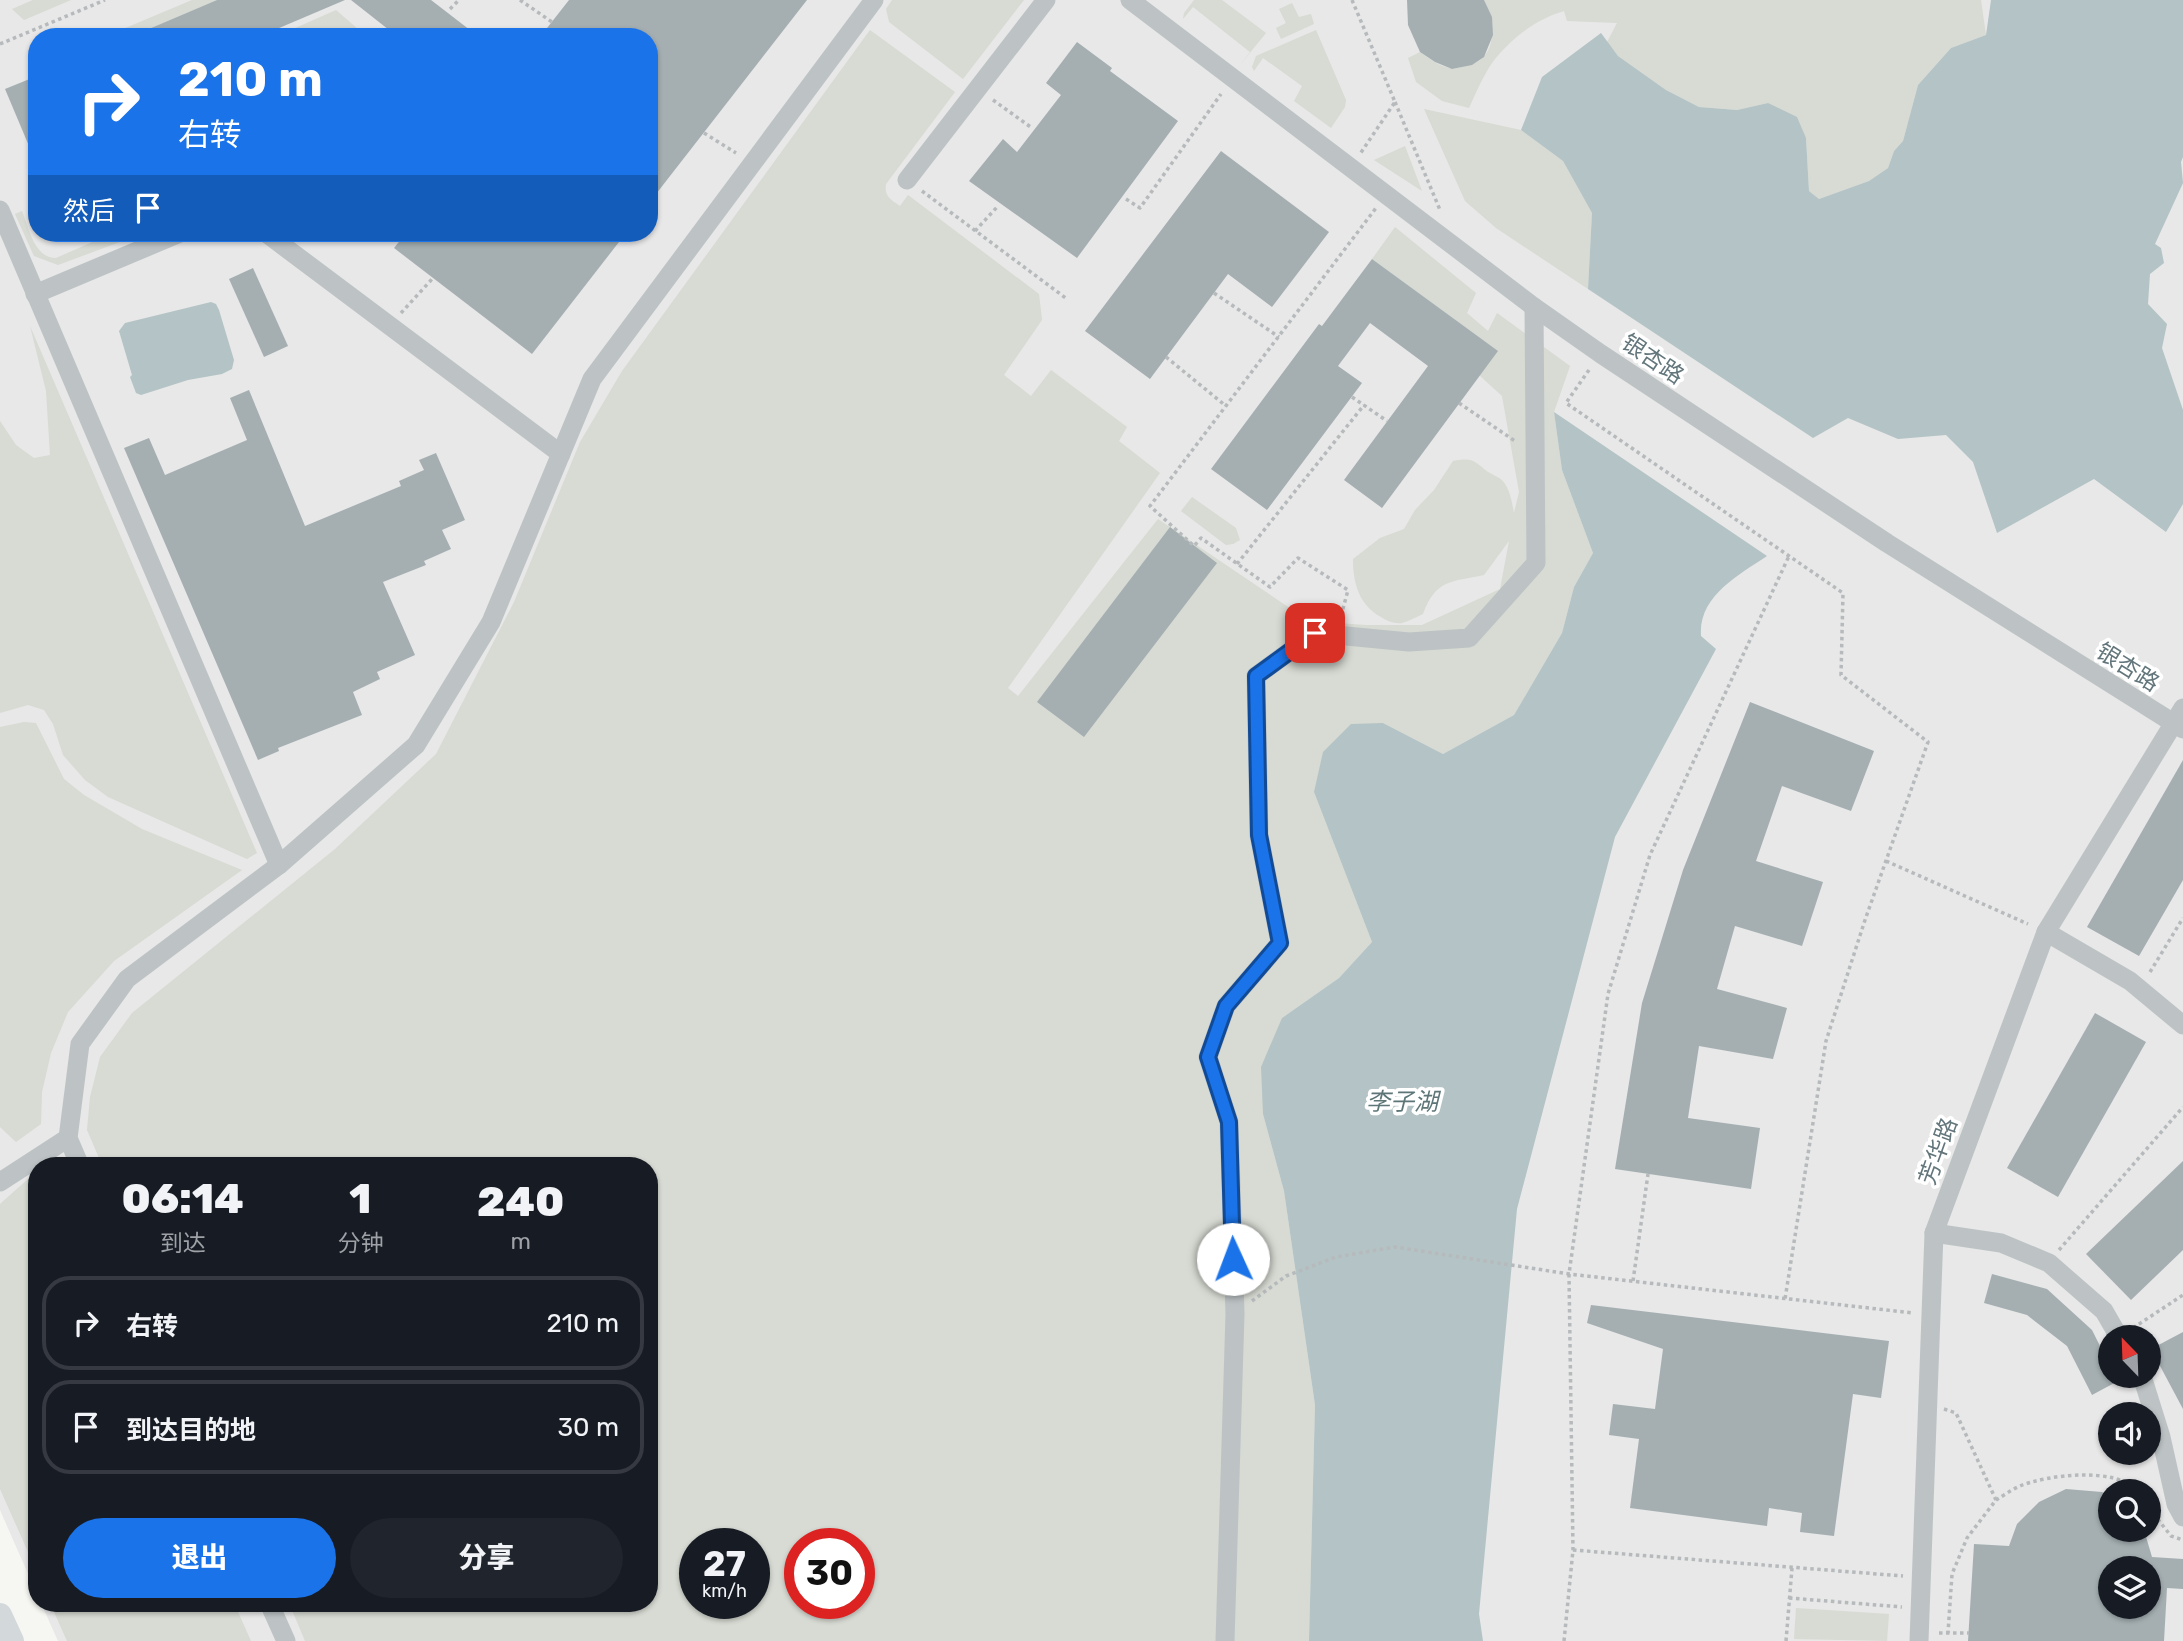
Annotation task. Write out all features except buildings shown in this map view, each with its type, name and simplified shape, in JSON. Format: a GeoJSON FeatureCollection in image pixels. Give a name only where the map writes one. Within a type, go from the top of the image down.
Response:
{"type":"FeatureCollection","features":[{"type":"Feature","properties":{"kind":"main road"},"geometry":{"type":"LineString","coordinates":[[0,1615],[12,1641]]}},
{"type":"Feature","properties":{"kind":"street"},"geometry":{"type":"LineString","coordinates":[[76,1157],[68,1138],[80,1044],[127,979],[279,865],[416,745],[491,622],[592,379],[874,0]]}},
{"type":"Feature","properties":{"kind":"street"},"geometry":{"type":"LineString","coordinates":[[907,180],[1046,0]]}},
{"type":"Feature","properties":{"kind":"street","name":"银杏路"},"geometry":{"type":"LineString","coordinates":[[1130,0],[1534,307],[1601,354],[1887,544],[2180,721]]}},
{"type":"Feature","properties":{"kind":"street"},"geometry":{"type":"LineString","coordinates":[[0,210],[279,865]]}},
{"type":"Feature","properties":{"kind":"street"},"geometry":{"type":"LineString","coordinates":[[35,294],[159,242]]}},
{"type":"Feature","properties":{"kind":"street"},"geometry":{"type":"LineString","coordinates":[[278,242],[561,454]]}},
{"type":"Feature","properties":{"kind":"street"},"geometry":{"type":"LineString","coordinates":[[1225,1641],[1236,1314],[1229,1122],[1208,1057],[1226,1006],[1280,943],[1259,835],[1256,676],[1315,633],[1409,642],[1469,638],[1536,564],[1534,307]]}},
{"type":"Feature","properties":{"kind":"street","name":"芳华路"},"geometry":{"type":"LineString","coordinates":[[1919,1637],[1934,1233],[2046,932],[2180,721]]}},
{"type":"Feature","properties":{"kind":"street"},"geometry":{"type":"LineString","coordinates":[[2046,932],[2130,981],[2183,1025]]}},
{"type":"Feature","properties":{"kind":"street"},"geometry":{"type":"LineString","coordinates":[[38,1157],[68,1138]]}},
{"type":"Feature","properties":{"kind":"street"},"geometry":{"type":"LineString","coordinates":[[0,1181],[28,1163]]}},
{"type":"Feature","properties":{"kind":"street"},"geometry":{"type":"LineString","coordinates":[[1934,1233],[2001,1243],[2049,1262],[2117,1325]]}},
{"type":"Feature","properties":{"kind":"street"},"geometry":{"type":"LineString","coordinates":[[2145,1388],[2161,1437],[2176,1504],[2183,1517]]}},
{"type":"Feature","properties":{"kind":"street"},"geometry":{"type":"LineString","coordinates":[[273,1612],[286,1641]]}},
{"type":"Feature","properties":{"kind":"path"},"geometry":{"type":"LineString","coordinates":[[38,28],[105,0]]}},
{"type":"Feature","properties":{"kind":"path"},"geometry":{"type":"LineString","coordinates":[[450,9],[458,0]]}},
{"type":"Feature","properties":{"kind":"path"},"geometry":{"type":"LineString","coordinates":[[520,0],[552,22]]}},
{"type":"Feature","properties":{"kind":"path"},"geometry":{"type":"LineString","coordinates":[[1352,0],[1441,211]]}},
{"type":"Feature","properties":{"kind":"path"},"geometry":{"type":"LineString","coordinates":[[0,44],[28,32]]}},
{"type":"Feature","properties":{"kind":"path"},"geometry":{"type":"LineString","coordinates":[[1126,199],[1140,208],[1233,78]]}},
{"type":"Feature","properties":{"kind":"path"},"geometry":{"type":"LineString","coordinates":[[977,89],[1032,128]]}},
{"type":"Feature","properties":{"kind":"path"},"geometry":{"type":"LineString","coordinates":[[1351,168],[1395,102]]}},
{"type":"Feature","properties":{"kind":"path"},"geometry":{"type":"LineString","coordinates":[[704,133],[753,163]]}},
{"type":"Feature","properties":{"kind":"path"},"geometry":{"type":"LineString","coordinates":[[907,180],[1067,299]]}},
{"type":"Feature","properties":{"kind":"path"},"geometry":{"type":"LineString","coordinates":[[1336,635],[1348,590],[1298,558],[1270,587],[1201,538],[1194,546],[1150,506],[1386,194]]}},
{"type":"Feature","properties":{"kind":"path"},"geometry":{"type":"LineString","coordinates":[[975,231],[998,206]]}},
{"type":"Feature","properties":{"kind":"path"},"geometry":{"type":"LineString","coordinates":[[390,325],[433,278]]}},
{"type":"Feature","properties":{"kind":"path"},"geometry":{"type":"LineString","coordinates":[[1214,293],[1279,337]]}},
{"type":"Feature","properties":{"kind":"path"},"geometry":{"type":"LineString","coordinates":[[1601,354],[1566,403],[1843,593],[1841,674],[1928,742],[1826,1041],[1785,1299]]}},
{"type":"Feature","properties":{"kind":"path"},"geometry":{"type":"LineString","coordinates":[[1166,357],[1226,406]]}},
{"type":"Feature","properties":{"kind":"path"},"geometry":{"type":"LineString","coordinates":[[1352,397],[1387,421]]}},
{"type":"Feature","properties":{"kind":"path"},"geometry":{"type":"LineString","coordinates":[[1459,403],[1535,454]]}},
{"type":"Feature","properties":{"kind":"path"},"geometry":{"type":"LineString","coordinates":[[1237,564],[1364,405]]}},
{"type":"Feature","properties":{"kind":"path"},"geometry":{"type":"LineString","coordinates":[[1564,1641],[1573,1550],[1569,1274],[1608,994],[1650,855],[1789,556]]}},
{"type":"Feature","properties":{"kind":"path"},"geometry":{"type":"LineString","coordinates":[[1886,861],[2046,932]]}},
{"type":"Feature","properties":{"kind":"path"},"geometry":{"type":"LineString","coordinates":[[2140,989],[2183,918]]}},
{"type":"Feature","properties":{"kind":"path"},"geometry":{"type":"LineString","coordinates":[[2049,1262],[2183,1107]]}},
{"type":"Feature","properties":{"kind":"path"},"geometry":{"type":"LineString","coordinates":[[1633,1281],[1648,1174]]}},
{"type":"Feature","properties":{"kind":"path"},"geometry":{"type":"LineString","coordinates":[[1236,1314],[1286,1276],[1336,1257],[1395,1247],[1569,1274],[1933,1315]]}},
{"type":"Feature","properties":{"kind":"path"},"geometry":{"type":"LineString","coordinates":[[2138,1325],[2183,1295]]}},
{"type":"Feature","properties":{"kind":"path"},"geometry":{"type":"LineString","coordinates":[[1936,1406],[1956,1413],[1996,1500]]}},
{"type":"Feature","properties":{"kind":"path"},"geometry":{"type":"LineString","coordinates":[[1948,1633],[1952,1574],[1967,1538],[1996,1500],[2020,1486],[2060,1476],[2096,1475],[2111,1479]]}},
{"type":"Feature","properties":{"kind":"path"},"geometry":{"type":"LineString","coordinates":[[1573,1550],[1922,1578]]}},
{"type":"Feature","properties":{"kind":"path"},"geometry":{"type":"LineString","coordinates":[[1786,1641],[1792,1568]]}},
{"type":"Feature","properties":{"kind":"path"},"geometry":{"type":"LineString","coordinates":[[1789,1598],[1920,1609]]}},
{"type":"Feature","properties":{"kind":"path"},"geometry":{"type":"LineString","coordinates":[[1919,1637],[1969,1633]]}},
{"type":"Feature","properties":{"kind":"shaded area"},"geometry":{"type":"Polygon","coordinates":[[[0,0],[2183,0],[2183,1641],[58,1641],[45,1612],[658,1612],[658,1157],[28,1157],[28,1574],[0,1510],[0,0]]]}},
{"type":"Feature","properties":{"kind":"shaded area"},"geometry":{"type":"Polygon","coordinates":[[[33,0],[71,0],[24,20],[12,9],[33,0]]]}},
{"type":"Feature","properties":{"kind":"shaded area"},"geometry":{"type":"Polygon","coordinates":[[[192,0],[217,0],[151,28],[125,28],[192,0]]]}},
{"type":"Feature","properties":{"kind":"shaded area"},"geometry":{"type":"Polygon","coordinates":[[[892,0],[1024,0],[963,79],[889,22],[886,9],[892,0]]]}},
{"type":"Feature","properties":{"kind":"shaded area"},"geometry":{"type":"Polygon","coordinates":[[[1194,0],[1222,0],[1266,33],[1240,65],[1250,52],[1193,7],[1183,19],[1184,13],[1194,0]]]}},
{"type":"Feature","properties":{"kind":"shaded area"},"geometry":{"type":"Polygon","coordinates":[[[1484,0],[1981,0],[1986,35],[1951,48],[1918,85],[1903,141],[1894,151],[1888,168],[1869,181],[1819,199],[1809,191],[1806,138],[1768,103],[1737,110],[1699,107],[1666,90],[1618,56],[1607,42],[1617,23],[1567,21],[1564,11],[1543,19],[1515,38],[1499,54],[1486,73],[1469,108],[1442,101],[1416,82],[1408,58],[1420,52],[1445,67],[1453,68],[1484,57],[1489,49],[1492,30],[1484,0]]]}},
{"type":"Feature","properties":{"kind":"shaded area"},"geometry":{"type":"Polygon","coordinates":[[[1292,3],[1299,17],[1311,14],[1314,24],[1281,39],[1276,28],[1286,23],[1279,9],[1292,3]]]}},
{"type":"Feature","properties":{"kind":"shaded area"},"geometry":{"type":"Polygon","coordinates":[[[336,10],[357,28],[295,28],[336,10]]]}},
{"type":"Feature","properties":{"kind":"shaded area"},"geometry":{"type":"Polygon","coordinates":[[[870,30],[955,92],[886,184],[888,197],[900,206],[908,195],[1039,294],[1042,320],[1004,375],[1031,396],[1051,370],[1127,427],[1119,441],[1160,473],[1008,688],[1018,696],[1158,519],[1309,621],[1422,625],[1500,589],[1509,541],[1484,575],[1454,581],[1439,588],[1423,614],[1402,623],[1388,621],[1373,612],[1362,600],[1356,585],[1353,559],[1380,538],[1404,529],[1415,510],[1434,490],[1453,461],[1473,461],[1501,480],[1509,492],[1514,513],[1519,492],[1502,396],[1479,375],[1497,351],[1372,259],[1395,227],[1476,293],[1467,313],[1488,331],[1497,313],[1570,366],[1554,412],[1562,470],[1593,553],[1574,587],[1562,633],[1514,715],[1443,754],[1383,723],[1314,792],[1372,942],[1339,978],[1282,1018],[1263,1114],[1284,1191],[1315,1405],[1309,1641],[305,1641],[293,1612],[658,1612],[658,1157],[99,1157],[87,1130],[90,1097],[100,1057],[132,1013],[335,849],[436,754],[514,602],[580,442],[622,371],[870,30]]]}},
{"type":"Feature","properties":{"kind":"shaded area"},"geometry":{"type":"Polygon","coordinates":[[[1316,30],[1346,100],[1345,107],[1331,128],[1294,101],[1302,86],[1263,58],[1254,71],[1252,67],[1256,56],[1316,30]]]}},
{"type":"Feature","properties":{"kind":"shaded area"},"geometry":{"type":"Polygon","coordinates":[[[1424,109],[1521,130],[1563,161],[1592,213],[1588,289],[1496,228],[1465,201],[1424,109]]]}},
{"type":"Feature","properties":{"kind":"shaded area"},"geometry":{"type":"Polygon","coordinates":[[[1405,146],[1422,191],[1374,160],[1405,146]]]}},
{"type":"Feature","properties":{"kind":"shaded area"},"geometry":{"type":"Polygon","coordinates":[[[22,211],[28,227],[28,242],[34,242],[49,257],[56,258],[92,242],[120,242],[58,265],[34,256],[15,214],[22,211]]]}},
{"type":"Feature","properties":{"kind":"shaded area"},"geometry":{"type":"Polygon","coordinates":[[[30,326],[257,853],[247,859],[108,797],[85,780],[63,755],[53,724],[44,710],[28,705],[0,713],[0,421],[16,445],[34,458],[50,455],[46,391],[30,326]]]}},
{"type":"Feature","properties":{"kind":"shaded area"},"geometry":{"type":"Polygon","coordinates":[[[1192,497],[1236,528],[1240,540],[1226,545],[1181,511],[1192,497]]]}},
{"type":"Feature","properties":{"kind":"shaded area"},"geometry":{"type":"Polygon","coordinates":[[[24,722],[36,723],[64,779],[84,795],[142,829],[242,870],[114,961],[68,1012],[51,1053],[42,1092],[41,1124],[16,1142],[0,1127],[0,727],[24,722]]]}},
{"type":"Feature","properties":{"kind":"shaded area"},"geometry":{"type":"Polygon","coordinates":[[[28,1179],[28,1552],[0,1489],[0,1204],[28,1179]]]}},
{"type":"Feature","properties":{"kind":"shaded area"},"geometry":{"type":"Polygon","coordinates":[[[1796,1608],[1889,1614],[1887,1641],[1794,1639],[1796,1608]]]}},
{"type":"Feature","properties":{"kind":"shaded area"},"geometry":{"type":"Polygon","coordinates":[[[54,1612],[238,1612],[251,1641],[67,1641],[54,1612]]]}},
{"type":"Feature","properties":{"kind":"water"},"geometry":{"type":"Polygon","coordinates":[[[1991,0],[2183,0],[2183,183],[2155,244],[2161,248],[2164,263],[2150,274],[2148,304],[2167,324],[2162,348],[2183,410],[2183,504],[2166,532],[2094,479],[1997,533],[1973,462],[1946,435],[1898,439],[1848,418],[1813,438],[1588,289],[1592,213],[1563,161],[1521,130],[1542,77],[1601,33],[1618,56],[1666,90],[1699,107],[1737,110],[1768,103],[1797,117],[1806,138],[1809,191],[1819,199],[1869,181],[1888,168],[1894,151],[1903,141],[1918,85],[1951,48],[1986,35],[1991,0]]]}},
{"type":"Feature","properties":{"kind":"water"},"geometry":{"type":"Polygon","coordinates":[[[211,302],[216,304],[219,310],[234,360],[232,369],[141,395],[136,393],[119,331],[125,323],[211,302]]]}},
{"type":"Feature","properties":{"kind":"water","name":"李子湖"},"geometry":{"type":"Polygon","coordinates":[[[1554,412],[1767,556],[1722,588],[1706,609],[1701,636],[1716,649],[1615,837],[1517,1209],[1479,1614],[1483,1641],[1309,1641],[1315,1405],[1284,1191],[1263,1114],[1261,1067],[1282,1018],[1339,978],[1372,942],[1314,792],[1323,752],[1351,724],[1383,723],[1443,754],[1514,715],[1562,633],[1574,587],[1593,553],[1562,470],[1554,412]]]}},
{"type":"Feature","properties":{"kind":"route"},"geometry":{"type":"LineString","coordinates":[[1233,1259],[1229,1122],[1208,1057],[1226,1006],[1280,943],[1259,835],[1256,676],[1315,633]]}}]}
